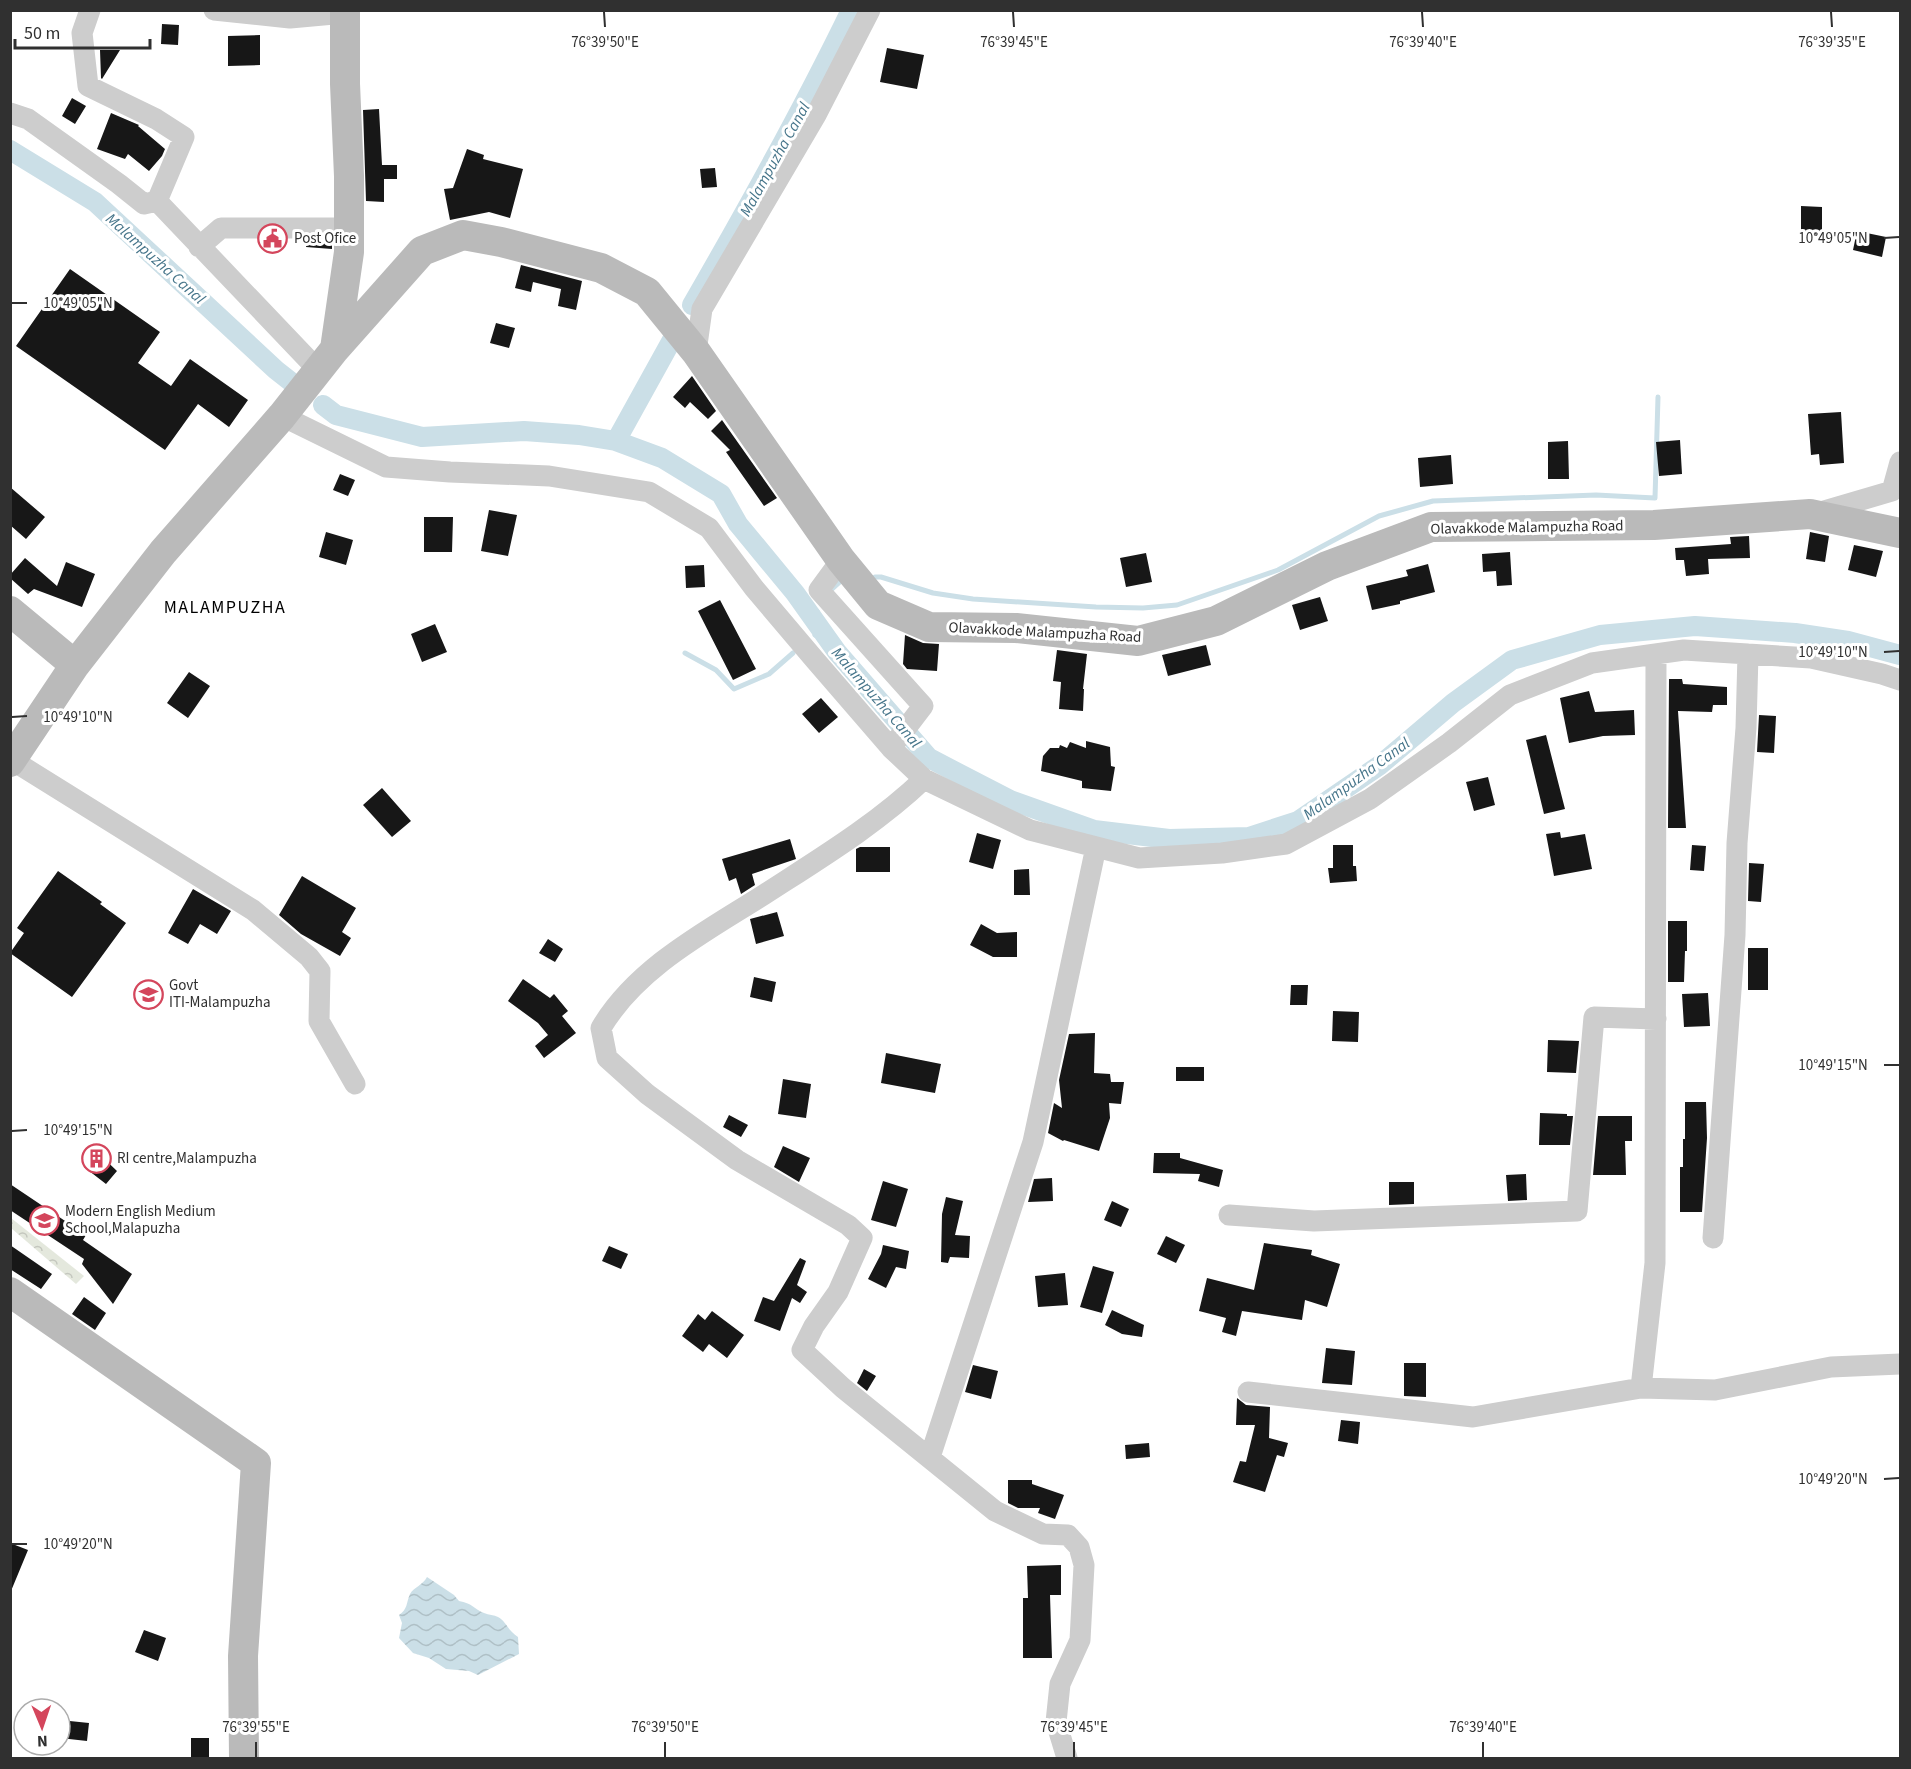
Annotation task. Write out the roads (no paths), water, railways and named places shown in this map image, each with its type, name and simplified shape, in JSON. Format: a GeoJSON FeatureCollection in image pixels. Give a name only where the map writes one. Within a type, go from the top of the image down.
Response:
{"type":"FeatureCollection","features":[{"type":"Feature","properties":{"kind":"main road"},"geometry":{"type":"LineString","coordinates":[[327,360],[349,252],[345,12]]}},
{"type":"Feature","properties":{"kind":"main road","name":"Olavakkode Malampuzha Road"},"geometry":{"type":"LineString","coordinates":[[11,761],[75,665],[163,552],[282,416],[327,360],[422,251],[463,235],[501,242],[601,268],[647,292],[696,352],[841,560],[878,605],[929,627],[1016,628],[1138,640],[1216,621],[1327,566],[1431,527],[1654,525],[1810,514],[1900,533]]}},
{"type":"Feature","properties":{"kind":"main road"},"geometry":{"type":"LineString","coordinates":[[10,610],[75,665]]}},
{"type":"Feature","properties":{"kind":"main road"},"geometry":{"type":"LineString","coordinates":[[10,1292],[256,1463],[243,1656],[244,1758]]}},
{"type":"Feature","properties":{"kind":"street"},"geometry":{"type":"LineString","coordinates":[[90,10],[82,33],[88,86],[156,119],[184,137],[157,201]]}},
{"type":"Feature","properties":{"kind":"street"},"geometry":{"type":"LineString","coordinates":[[214,10],[290,18],[345,12]]}},
{"type":"Feature","properties":{"kind":"street"},"geometry":{"type":"LineString","coordinates":[[696,352],[702,309],[816,115],[870,10]]}},
{"type":"Feature","properties":{"kind":"street"},"geometry":{"type":"LineString","coordinates":[[10,113],[28,119],[37,125],[119,183],[144,204],[157,201]]}},
{"type":"Feature","properties":{"kind":"street"},"geometry":{"type":"LineString","coordinates":[[157,201],[200,246],[327,360]]}},
{"type":"Feature","properties":{"kind":"street"},"geometry":{"type":"LineString","coordinates":[[200,246],[221,228],[349,228]]}},
{"type":"Feature","properties":{"kind":"street"},"geometry":{"type":"LineString","coordinates":[[282,416],[386,467],[549,476],[649,492],[709,528],[754,588],[891,748],[924,779],[1030,830],[1139,858],[1222,853],[1286,844],[1370,799],[1449,743],[1510,695],[1592,663],[1684,650],[1811,658],[1900,680]]}},
{"type":"Feature","properties":{"kind":"street"},"geometry":{"type":"LineString","coordinates":[[1810,514],[1892,492],[1900,462]]}},
{"type":"Feature","properties":{"kind":"street"},"geometry":{"type":"LineString","coordinates":[[841,560],[819,590],[923,706],[891,748]]}},
{"type":"Feature","properties":{"kind":"street"},"geometry":{"type":"LineString","coordinates":[[1641,1388],[1655,1263],[1656,654]]}},
{"type":"Feature","properties":{"kind":"street"},"geometry":{"type":"LineString","coordinates":[[1713,1238],[1735,935],[1737,843],[1746,728],[1748,654]]}},
{"type":"Feature","properties":{"kind":"street"},"geometry":{"type":"LineString","coordinates":[[11,761],[253,910],[309,957],[320,971],[319,1021],[355,1084]]}},
{"type":"Feature","properties":{"kind":"street"},"geometry":{"type":"LineString","coordinates":[[924,779],[900,802],[839,845],[701,933],[645,977],[613,1009],[601,1028],[607,1059],[647,1094],[737,1160],[848,1225],[862,1238],[838,1292],[814,1326],[802,1350],[843,1388],[995,1511],[1043,1533],[1068,1535],[1079,1547],[1084,1565],[1080,1640],[1060,1684],[1056,1722],[1067,1758]]}},
{"type":"Feature","properties":{"kind":"street"},"geometry":{"type":"LineString","coordinates":[[930,1457],[1033,1142],[1096,847]]}},
{"type":"Feature","properties":{"kind":"street"},"geometry":{"type":"LineString","coordinates":[[1229,1215],[1314,1221],[1577,1211],[1593,1017],[1656,1019]]}},
{"type":"Feature","properties":{"kind":"street"},"geometry":{"type":"LineString","coordinates":[[1248,1392],[1473,1417],[1641,1388],[1715,1390],[1831,1367],[1900,1364]]}},
{"type":"Feature","properties":{"kind":"water"},"geometry":{"type":"Polygon","coordinates":[[[427,1577],[459,1601],[501,1619],[518,1637],[519,1654],[478,1675],[469,1671],[446,1669],[429,1658],[413,1653],[399,1638],[402,1623],[399,1615],[412,1592],[427,1577]]]}},
{"type":"Feature","properties":{"kind":"waterway","name":"Malampuzha Canal"},"geometry":{"type":"LineString","coordinates":[[692,305],[774,159],[851,10]]}},
{"type":"Feature","properties":{"kind":"waterway","name":"Malampuzha Canal"},"geometry":{"type":"LineString","coordinates":[[10,150],[95,202],[290,381]]}},
{"type":"Feature","properties":{"kind":"waterway","name":"Malampuzha Canal"},"geometry":{"type":"LineString","coordinates":[[616,441],[673,338]]}},
{"type":"Feature","properties":{"kind":"waterway"},"geometry":{"type":"LineString","coordinates":[[875,577],[933,593],[973,599],[1096,607],[1143,608],[1177,605],[1278,570],[1379,516],[1433,501],[1596,495],[1655,498],[1658,397]]}},
{"type":"Feature","properties":{"kind":"waterway","name":"Malampuzha Canal"},"geometry":{"type":"LineString","coordinates":[[323,405],[336,415],[422,437],[524,431],[579,435],[616,441],[662,458],[721,494],[738,524],[795,593],[837,652],[929,758],[1010,800],[1094,830],[1169,839],[1249,837],[1298,821],[1380,765],[1453,703],[1512,660],[1600,635],[1695,626],[1795,633],[1848,641],[1900,655]]}},
{"type":"Feature","properties":{"kind":"waterway"},"geometry":{"type":"LineString","coordinates":[[831,590],[842,580]]}},
{"type":"Feature","properties":{"kind":"waterway"},"geometry":{"type":"LineString","coordinates":[[815,635],[817,633],[809,623],[817,611]]}},
{"type":"Feature","properties":{"kind":"waterway"},"geometry":{"type":"LineString","coordinates":[[685,653],[716,670],[734,689],[769,674],[793,653]]}},
{"type":"Feature","properties":{"kind":"place","name":"Post Ofice"},"geometry":{"type":"Point","coordinates":[273,238]}},
{"type":"Feature","properties":{"kind":"place","name":"Govt ITI-Malampuzha"},"geometry":{"type":"Point","coordinates":[148,994]}},
{"type":"Feature","properties":{"kind":"place","name":"RI centre,Malampuzha"},"geometry":{"type":"Point","coordinates":[96,1158]}},
{"type":"Feature","properties":{"kind":"place","name":"Modern English Medium School,Malapuzha"},"geometry":{"type":"Point","coordinates":[44,1220]}},
{"type":"Feature","properties":{"kind":"district","name":"MALAMPUZHA"},"geometry":{"type":"Point","coordinates":[225,607]}}]}
